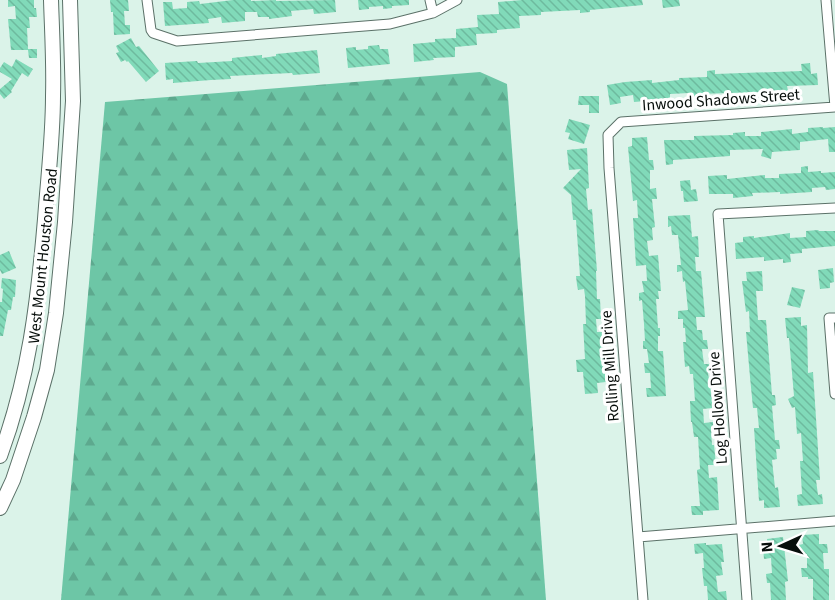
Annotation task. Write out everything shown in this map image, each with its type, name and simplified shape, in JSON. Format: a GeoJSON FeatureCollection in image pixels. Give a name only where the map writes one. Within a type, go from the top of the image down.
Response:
{"type":"FeatureCollection","features":[{"type":"Feature","properties":{"kind":"main road","name":"West Mount Houston Road"},"geometry":{"type":"LineString","coordinates":[[0,456],[23,379],[40,279],[53,98],[51,0]]}},
{"type":"Feature","properties":{"kind":"main road","name":"West Mount Houston Road"},"geometry":{"type":"LineString","coordinates":[[0,508],[13,480],[34,417],[47,370],[56,313],[73,101],[70,0]]}},
{"type":"Feature","properties":{"kind":"street"},"geometry":{"type":"LineString","coordinates":[[147,0],[153,33],[177,41],[390,24],[433,14],[456,0]]}},
{"type":"Feature","properties":{"kind":"street"},"geometry":{"type":"LineString","coordinates":[[430,0],[433,14]]}},
{"type":"Feature","properties":{"kind":"street"},"geometry":{"type":"LineString","coordinates":[[826,0],[835,107]]}},
{"type":"Feature","properties":{"kind":"street","name":"Inwood Shadows Street"},"geometry":{"type":"LineString","coordinates":[[612,131],[621,122],[835,107]]}},
{"type":"Feature","properties":{"kind":"street","name":"Rolling Mill Drive"},"geometry":{"type":"LineString","coordinates":[[612,131],[608,135],[609,168],[643,600]]}},
{"type":"Feature","properties":{"kind":"street","name":"Log Hollow Drive"},"geometry":{"type":"LineString","coordinates":[[747,600],[718,214],[835,208]]}},
{"type":"Feature","properties":{"kind":"street"},"geometry":{"type":"LineString","coordinates":[[832,318],[835,393]]}},
{"type":"Feature","properties":{"kind":"street"},"geometry":{"type":"LineString","coordinates":[[638,537],[835,520]]}},
{"type":"Feature","properties":{"kind":"green space"},"geometry":{"type":"Polygon","coordinates":[[[480,72],[507,84],[546,600],[61,600],[105,102],[480,72]]]}},
{"type":"Feature","properties":{"kind":"building"},"geometry":{"type":"Polygon","coordinates":[[[8,0],[34,0],[37,17],[29,17],[28,49],[37,49],[37,58],[29,58],[28,50],[11,50],[8,19],[16,19],[15,6],[8,7],[8,0]]]}},
{"type":"Feature","properties":{"kind":"building"},"geometry":{"type":"Polygon","coordinates":[[[110,0],[128,0],[129,11],[124,11],[125,25],[130,25],[130,34],[114,35],[110,0]]]}},
{"type":"Feature","properties":{"kind":"building"},"geometry":{"type":"Polygon","coordinates":[[[233,0],[335,0],[336,12],[314,14],[313,9],[291,11],[292,16],[269,19],[269,17],[258,17],[257,12],[245,12],[245,21],[222,23],[221,17],[208,19],[209,23],[165,26],[163,2],[172,2],[173,9],[187,8],[187,2],[199,1],[200,4],[233,0]]]}},
{"type":"Feature","properties":{"kind":"building"},"geometry":{"type":"Polygon","coordinates":[[[358,0],[409,0],[409,5],[383,9],[383,6],[369,7],[369,9],[359,10],[358,0]]]}},
{"type":"Feature","properties":{"kind":"building"},"geometry":{"type":"Polygon","coordinates":[[[642,0],[643,5],[580,13],[580,10],[541,12],[541,15],[519,16],[520,28],[497,30],[497,33],[476,34],[477,45],[455,47],[455,57],[414,62],[413,44],[435,42],[435,39],[456,38],[456,29],[478,27],[477,15],[499,14],[498,2],[642,0]]]}},
{"type":"Feature","properties":{"kind":"building"},"geometry":{"type":"Polygon","coordinates":[[[662,0],[679,0],[680,6],[663,8],[662,0]]]}},
{"type":"Feature","properties":{"kind":"building"},"geometry":{"type":"Polygon","coordinates":[[[131,38],[136,47],[139,46],[159,71],[146,82],[128,61],[121,62],[116,53],[119,52],[116,46],[131,38]]]}},
{"type":"Feature","properties":{"kind":"building"},"geometry":{"type":"Polygon","coordinates":[[[379,45],[380,49],[388,49],[390,64],[348,68],[346,48],[368,49],[368,46],[379,45]]]}},
{"type":"Feature","properties":{"kind":"building"},"geometry":{"type":"Polygon","coordinates":[[[317,50],[320,73],[230,76],[231,79],[173,83],[173,79],[166,80],[165,63],[232,61],[232,58],[262,55],[262,58],[276,56],[276,54],[317,50]]]}},
{"type":"Feature","properties":{"kind":"building"},"geometry":{"type":"Polygon","coordinates":[[[16,59],[33,69],[28,77],[22,73],[12,92],[4,99],[0,94],[0,89],[12,79],[0,72],[0,68],[4,62],[12,67],[16,59]]]}},
{"type":"Feature","properties":{"kind":"building"},"geometry":{"type":"Polygon","coordinates":[[[810,63],[811,74],[817,73],[818,85],[787,86],[788,91],[700,94],[700,96],[689,97],[689,93],[670,94],[670,99],[634,102],[633,95],[620,97],[621,103],[610,105],[607,85],[707,77],[707,71],[715,70],[715,74],[802,71],[801,64],[810,63]]]}},
{"type":"Feature","properties":{"kind":"building"},"geometry":{"type":"Polygon","coordinates":[[[579,96],[599,96],[599,113],[589,113],[589,105],[578,105],[579,96]]]}},
{"type":"Feature","properties":{"kind":"building"},"geometry":{"type":"Polygon","coordinates":[[[569,119],[590,125],[584,144],[568,139],[570,133],[565,132],[569,119]]]}},
{"type":"Feature","properties":{"kind":"building"},"geometry":{"type":"Polygon","coordinates":[[[835,127],[835,152],[829,152],[828,139],[800,142],[800,150],[772,152],[771,159],[761,156],[763,149],[730,150],[730,156],[673,160],[673,164],[666,165],[664,140],[694,140],[694,136],[733,135],[733,133],[745,132],[745,136],[761,136],[761,132],[792,129],[792,134],[808,132],[808,128],[835,127]]]}},
{"type":"Feature","properties":{"kind":"building"},"geometry":{"type":"Polygon","coordinates":[[[647,137],[649,160],[653,160],[654,170],[650,170],[650,189],[656,188],[657,199],[652,199],[655,227],[652,228],[653,240],[647,241],[649,256],[658,255],[661,291],[658,291],[659,299],[656,299],[658,328],[660,328],[658,351],[663,351],[666,396],[647,397],[646,388],[651,388],[650,373],[645,373],[644,363],[649,363],[647,349],[643,349],[643,341],[645,341],[642,300],[639,301],[639,293],[644,292],[642,281],[647,281],[646,265],[636,266],[633,218],[638,218],[637,200],[633,201],[628,147],[632,146],[632,138],[647,137]]]}},
{"type":"Feature","properties":{"kind":"building"},"geometry":{"type":"Polygon","coordinates":[[[587,148],[589,188],[586,189],[588,210],[592,209],[597,299],[600,299],[601,319],[596,319],[597,332],[602,332],[606,382],[597,383],[598,393],[585,394],[583,372],[577,372],[576,360],[585,359],[583,324],[586,324],[585,296],[584,289],[578,290],[577,285],[576,276],[580,276],[576,220],[573,220],[571,195],[563,188],[581,169],[569,170],[567,150],[587,148]]]}},
{"type":"Feature","properties":{"kind":"building"},"geometry":{"type":"Polygon","coordinates":[[[808,166],[808,172],[835,172],[835,189],[826,190],[825,187],[812,188],[812,192],[752,193],[753,196],[733,198],[733,194],[709,194],[708,176],[727,175],[727,179],[765,175],[765,178],[779,178],[779,174],[801,173],[801,167],[808,166]]]}},
{"type":"Feature","properties":{"kind":"building"},"geometry":{"type":"Polygon","coordinates":[[[690,180],[691,190],[696,189],[698,201],[684,202],[680,181],[690,180]]]}},
{"type":"Feature","properties":{"kind":"building"},"geometry":{"type":"Polygon","coordinates":[[[690,215],[692,237],[698,236],[699,257],[695,257],[696,271],[701,271],[705,317],[696,317],[697,330],[702,330],[703,340],[707,340],[708,349],[702,349],[704,364],[709,364],[712,400],[712,408],[703,409],[704,423],[713,422],[712,445],[714,445],[716,465],[708,465],[709,478],[717,477],[719,510],[703,511],[703,515],[692,515],[691,506],[700,506],[697,470],[700,469],[698,437],[694,437],[691,422],[690,401],[695,401],[693,374],[690,374],[689,366],[685,367],[683,342],[686,342],[685,328],[683,328],[683,319],[678,319],[678,311],[688,310],[685,281],[683,282],[682,271],[677,272],[677,265],[681,265],[678,235],[672,235],[671,226],[668,227],[668,216],[690,215]]]}},
{"type":"Feature","properties":{"kind":"building"},"geometry":{"type":"Polygon","coordinates":[[[806,231],[835,231],[835,246],[802,249],[802,253],[790,254],[791,262],[783,263],[783,259],[764,261],[764,257],[736,259],[735,243],[743,242],[743,237],[754,236],[754,238],[790,233],[790,238],[806,237],[806,231]]]}},
{"type":"Feature","properties":{"kind":"building"},"geometry":{"type":"Polygon","coordinates":[[[9,251],[16,268],[2,274],[0,255],[9,251]]]}},
{"type":"Feature","properties":{"kind":"building"},"geometry":{"type":"Polygon","coordinates":[[[833,268],[834,282],[830,283],[830,288],[820,289],[818,270],[833,268]]]}},
{"type":"Feature","properties":{"kind":"building"},"geometry":{"type":"Polygon","coordinates":[[[762,271],[763,291],[756,291],[758,320],[766,320],[772,395],[775,395],[776,405],[772,406],[775,440],[779,440],[780,449],[776,449],[777,459],[772,460],[780,507],[764,508],[764,500],[759,501],[754,428],[759,428],[757,408],[753,408],[746,332],[750,332],[749,311],[746,312],[742,281],[747,281],[746,272],[762,271]]]}},
{"type":"Feature","properties":{"kind":"building"},"geometry":{"type":"Polygon","coordinates":[[[2,278],[16,280],[15,297],[13,297],[11,310],[8,310],[3,336],[0,336],[0,302],[2,302],[3,289],[1,288],[2,278]]]}},
{"type":"Feature","properties":{"kind":"building"},"geometry":{"type":"Polygon","coordinates":[[[792,287],[805,290],[800,308],[787,305],[792,287]]]}},
{"type":"Feature","properties":{"kind":"building"},"geometry":{"type":"Polygon","coordinates":[[[801,317],[801,326],[807,325],[808,373],[813,372],[820,480],[816,480],[818,495],[822,494],[823,504],[798,506],[797,495],[802,494],[800,461],[803,461],[801,433],[797,434],[795,407],[792,408],[788,399],[794,396],[785,318],[801,317]]]}},
{"type":"Feature","properties":{"kind":"building"},"geometry":{"type":"Polygon","coordinates":[[[819,534],[819,544],[827,544],[828,553],[823,553],[824,569],[829,569],[829,600],[813,600],[813,579],[802,577],[801,568],[807,568],[807,554],[800,554],[799,545],[803,544],[802,535],[819,534]]]}},
{"type":"Feature","properties":{"kind":"building"},"geometry":{"type":"Polygon","coordinates":[[[783,537],[788,581],[785,582],[786,600],[771,600],[770,583],[767,583],[766,574],[772,573],[771,558],[764,559],[763,547],[768,547],[767,539],[783,537]]]}},
{"type":"Feature","properties":{"kind":"building"},"geometry":{"type":"Polygon","coordinates":[[[706,543],[706,545],[722,544],[723,575],[716,576],[718,592],[726,591],[727,600],[708,600],[702,568],[704,568],[703,553],[695,554],[694,544],[706,543]]]}}]}
